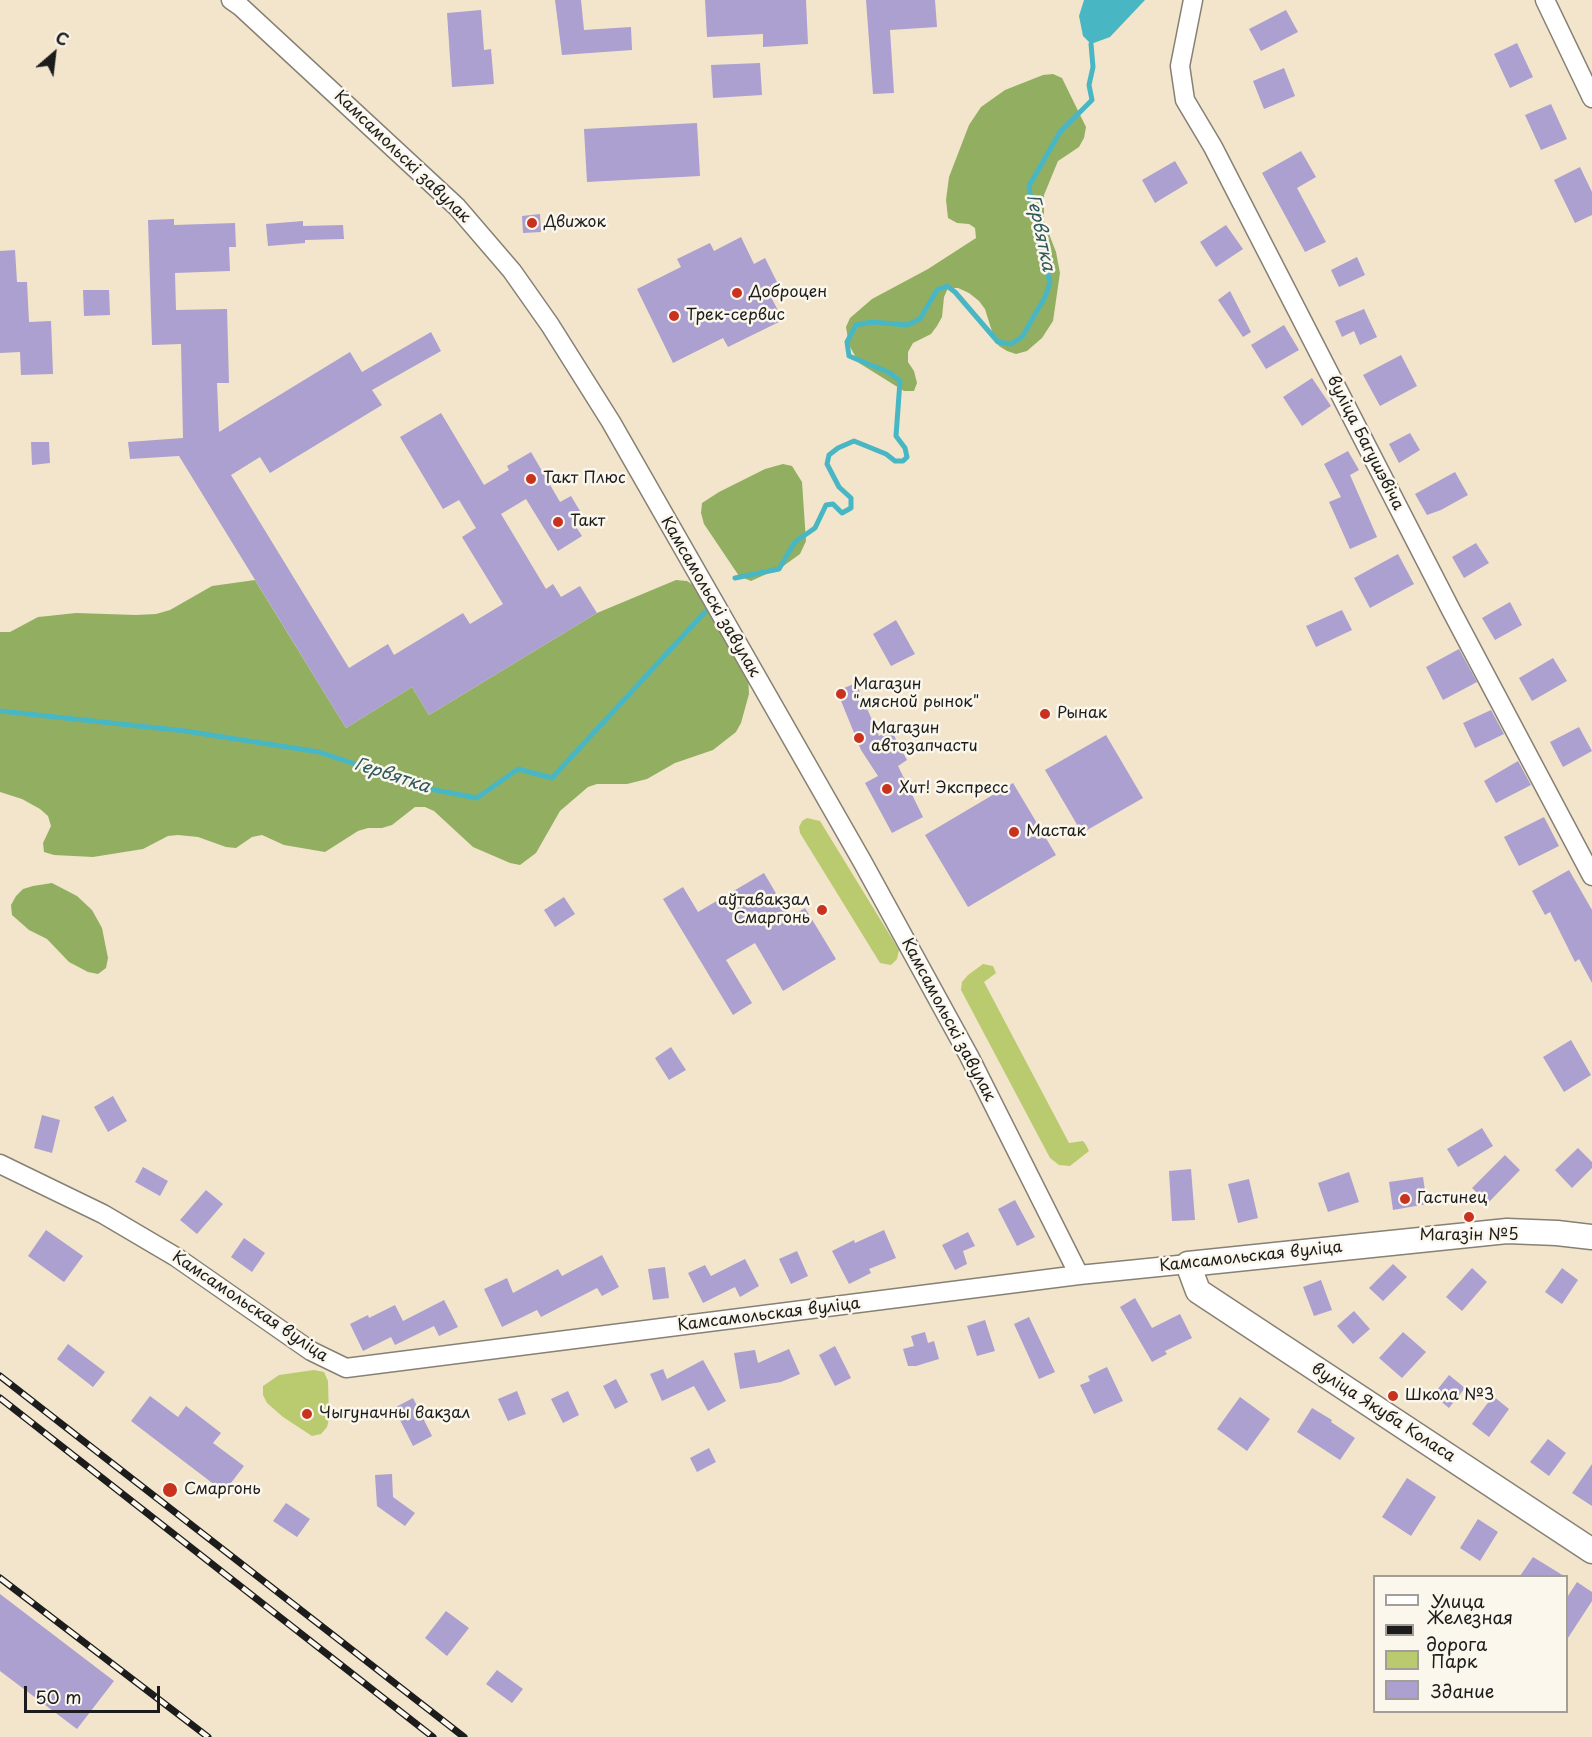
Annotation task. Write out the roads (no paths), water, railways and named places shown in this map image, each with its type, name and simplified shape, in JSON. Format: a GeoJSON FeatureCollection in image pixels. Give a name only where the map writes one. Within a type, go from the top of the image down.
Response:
{"type":"FeatureCollection","features":[{"type":"Feature","properties":{"kind":"main road","name":"Камсамольская вуліца"},"geometry":{"type":"LineString","coordinates":[[1188,1264],[1507,1231],[1592,1237]]}},
{"type":"Feature","properties":{"kind":"main road","name":"вуліца Якуба Коласа"},"geometry":{"type":"LineString","coordinates":[[1188,1264],[1198,1291],[1592,1551]]}},
{"type":"Feature","properties":{"kind":"street","name":"Камсамольскі завулак"},"geometry":{"type":"LineString","coordinates":[[231,0],[457,207],[512,271],[550,325],[611,422],[862,861],[969,1056],[1079,1275]]}},
{"type":"Feature","properties":{"kind":"street","name":"вуліца Багушэвіча"},"geometry":{"type":"LineString","coordinates":[[1193,0],[1180,66],[1185,100],[1213,147],[1451,610],[1592,876]]}},
{"type":"Feature","properties":{"kind":"street"},"geometry":{"type":"LineString","coordinates":[[1545,0],[1592,98]]}},
{"type":"Feature","properties":{"kind":"street","name":"Камсамольская вуліца"},"geometry":{"type":"LineString","coordinates":[[0,1164],[102,1214],[167,1252],[311,1351],[346,1368],[1079,1275],[1188,1264]]}},
{"type":"Feature","properties":{"kind":"water"},"geometry":{"type":"Polygon","coordinates":[[[1084,0],[1145,0],[1110,37],[1091,44],[1083,36],[1079,16],[1084,0]]]}},
{"type":"Feature","properties":{"kind":"waterway","name":"Гервятка"},"geometry":{"type":"LineString","coordinates":[[735,578],[779,569],[795,542],[815,528],[826,505],[833,504],[842,513],[851,508],[851,498],[839,487],[827,464],[829,455],[838,448],[854,441],[886,454],[895,461],[903,461],[907,457],[905,448],[896,436],[900,381],[890,373],[849,356],[847,342],[856,325],[872,322],[907,325],[920,319],[937,290],[947,286],[955,292],[998,342],[1011,344],[1022,337],[1045,297],[1050,283],[1029,186],[1060,132],[1092,100],[1089,85],[1093,67],[1091,44]]}},
{"type":"Feature","properties":{"kind":"waterway","name":"Гервятка"},"geometry":{"type":"LineString","coordinates":[[0,711],[185,731],[319,752],[430,789],[477,798],[518,769],[552,778],[705,612]]}},
{"type":"Feature","properties":{"kind":"railway"},"geometry":{"type":"LineString","coordinates":[[0,1376],[464,1737]]}},
{"type":"Feature","properties":{"kind":"railway"},"geometry":{"type":"LineString","coordinates":[[0,1398],[433,1737]]}},
{"type":"Feature","properties":{"kind":"railway"},"geometry":{"type":"LineString","coordinates":[[0,1578],[208,1737]]}},
{"type":"Feature","properties":{"kind":"place","name":"Движок"},"geometry":{"type":"Point","coordinates":[532,223]}},
{"type":"Feature","properties":{"kind":"place","name":"Доброцен"},"geometry":{"type":"Point","coordinates":[737,293]}},
{"type":"Feature","properties":{"kind":"place","name":"Трек-сервис"},"geometry":{"type":"Point","coordinates":[674,316]}},
{"type":"Feature","properties":{"kind":"place","name":"Такт Плюс"},"geometry":{"type":"Point","coordinates":[531,479]}},
{"type":"Feature","properties":{"kind":"place","name":"Такт"},"geometry":{"type":"Point","coordinates":[558,522]}},
{"type":"Feature","properties":{"kind":"place","name":"Магазин \"мясной рынок\""},"geometry":{"type":"Point","coordinates":[841,694]}},
{"type":"Feature","properties":{"kind":"place","name":"Рынак"},"geometry":{"type":"Point","coordinates":[1045,714]}},
{"type":"Feature","properties":{"kind":"place","name":"Магазин автозапчасти"},"geometry":{"type":"Point","coordinates":[859,738]}},
{"type":"Feature","properties":{"kind":"place","name":"Хит! Экспресс"},"geometry":{"type":"Point","coordinates":[887,789]}},
{"type":"Feature","properties":{"kind":"place","name":"Мастак"},"geometry":{"type":"Point","coordinates":[1014,832]}},
{"type":"Feature","properties":{"kind":"place","name":"аўтавакзал Смаргонь"},"geometry":{"type":"Point","coordinates":[822,910]}},
{"type":"Feature","properties":{"kind":"place","name":"Гастинец"},"geometry":{"type":"Point","coordinates":[1405,1199]}},
{"type":"Feature","properties":{"kind":"place","name":"Магазін №5"},"geometry":{"type":"Point","coordinates":[1469,1217]}},
{"type":"Feature","properties":{"kind":"place","name":"Школа №3"},"geometry":{"type":"Point","coordinates":[1393,1396]}},
{"type":"Feature","properties":{"kind":"place","name":"Чыгуначны вакзал"},"geometry":{"type":"Point","coordinates":[307,1414]}},
{"type":"Feature","properties":{"kind":"place","name":"Смаргонь"},"geometry":{"type":"Point","coordinates":[170,1490]}}]}
